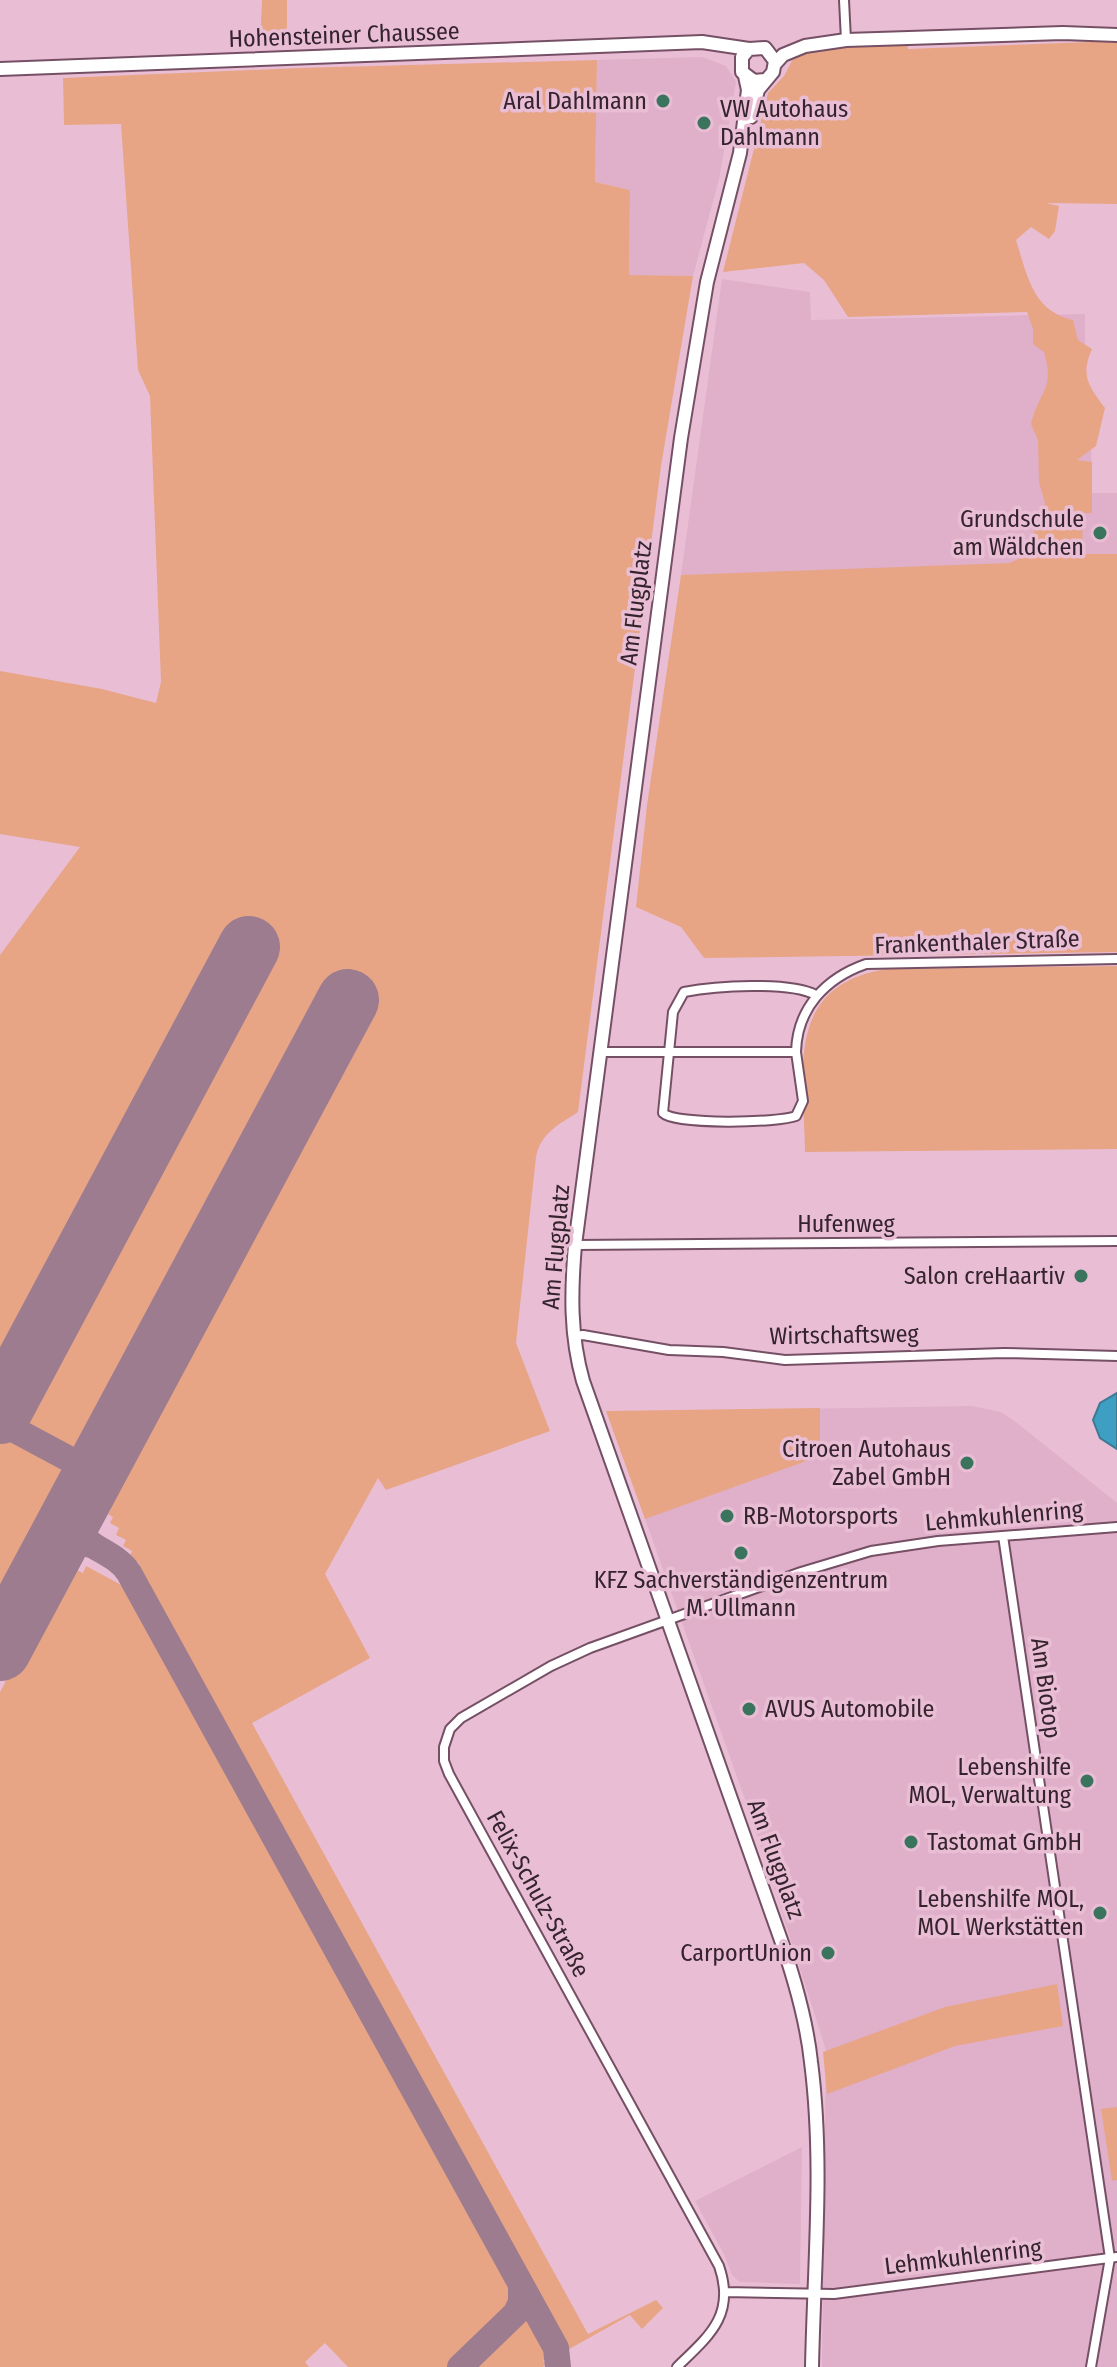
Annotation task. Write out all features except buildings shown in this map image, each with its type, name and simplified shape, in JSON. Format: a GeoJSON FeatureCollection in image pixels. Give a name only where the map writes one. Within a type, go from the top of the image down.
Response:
{"type":"FeatureCollection","features":[{"type":"Feature","properties":{"kind":"street"},"geometry":{"type":"LineString","coordinates":[[844,0],[846,40]]}},
{"type":"Feature","properties":{"kind":"street"},"geometry":{"type":"LineString","coordinates":[[846,40],[805,46],[783,55],[765,80],[754,81],[743,71],[742,57],[749,49],[807,39],[1063,33],[1117,35]]}},
{"type":"Feature","properties":{"kind":"street","name":"Hohensteiner Chaussee"},"geometry":{"type":"LineString","coordinates":[[0,69],[689,45],[702,42],[749,49]]}},
{"type":"Feature","properties":{"kind":"street","name":"Hohensteiner Chaussee"},"geometry":{"type":"LineString","coordinates":[[689,45],[722,53],[743,71]]}},
{"type":"Feature","properties":{"kind":"street"},"geometry":{"type":"LineString","coordinates":[[765,48],[773,56],[775,64]]}},
{"type":"Feature","properties":{"kind":"street","name":"Am Flugplatz"},"geometry":{"type":"LineString","coordinates":[[740,153],[748,90],[743,71]]}},
{"type":"Feature","properties":{"kind":"street","name":"Am Flugplatz"},"geometry":{"type":"LineString","coordinates":[[765,80],[758,90],[707,282],[681,438],[571,1288],[573,1336],[583,1381],[776,1926],[802,2010],[817,2124],[812,2367]]}},
{"type":"Feature","properties":{"kind":"street","name":"Frankenthaler Straße"},"geometry":{"type":"LineString","coordinates":[[796,1052],[801,1022],[816,995],[849,970],[883,962],[1117,959]]}},
{"type":"Feature","properties":{"kind":"street"},"geometry":{"type":"LineString","coordinates":[[600,1052],[668,1053],[796,1052],[803,1101],[796,1116],[780,1120],[695,1121],[667,1117],[663,1113],[668,1053],[673,1012],[684,992],[703,988],[783,987],[804,989],[816,995]]}},
{"type":"Feature","properties":{"kind":"street","name":"Hufenweg"},"geometry":{"type":"LineString","coordinates":[[575,1245],[1117,1241]]}},
{"type":"Feature","properties":{"kind":"street","name":"Wirtschaftsweg"},"geometry":{"type":"LineString","coordinates":[[573,1336],[583,1335],[669,1350],[723,1352],[785,1360],[1004,1353],[1117,1356]]}},
{"type":"Feature","properties":{"kind":"street","name":"Lehmkuhlenring"},"geometry":{"type":"LineString","coordinates":[[667,1621],[815,1567],[871,1551],[923,1542],[1117,1527]]}},
{"type":"Feature","properties":{"kind":"street","name":"Am Biotop"},"geometry":{"type":"LineString","coordinates":[[1003,1536],[1114,2258],[1091,2367]]}},
{"type":"Feature","properties":{"kind":"street","name":"Felix-Schulz-Straße"},"geometry":{"type":"LineString","coordinates":[[667,1621],[571,1657],[470,1711],[450,1729],[444,1754],[449,1774],[716,2259],[725,2292]]}},
{"type":"Feature","properties":{"kind":"street","name":"Lehmkuhlenring"},"geometry":{"type":"LineString","coordinates":[[725,2292],[813,2295],[1114,2258]]}},
{"type":"Feature","properties":{"kind":"street"},"geometry":{"type":"LineString","coordinates":[[677,2367],[715,2328],[725,2292]]}},
{"type":"Feature","properties":{"kind":"shaded area"},"geometry":{"type":"Polygon","coordinates":[[[262,0],[287,0],[287,43],[260,44],[262,0]]]}},
{"type":"Feature","properties":{"kind":"shaded area"},"geometry":{"type":"Polygon","coordinates":[[[1117,41],[1117,204],[1046,203],[1059,206],[1055,231],[1049,239],[1031,227],[1016,240],[1028,278],[1040,300],[1059,315],[1073,320],[1078,340],[1092,349],[1088,358],[1088,380],[1105,408],[1096,446],[1077,460],[1092,462],[1092,513],[1082,513],[1083,554],[1117,554],[1117,952],[704,958],[681,927],[636,907],[647,805],[681,575],[1010,563],[1032,552],[1034,531],[1045,503],[1039,482],[1038,440],[1031,424],[1048,374],[1044,352],[1033,344],[1033,329],[1027,312],[848,317],[824,280],[804,263],[723,272],[768,93],[784,76],[794,57],[792,53],[806,48],[907,43],[908,49],[1117,41]]]}},
{"type":"Feature","properties":{"kind":"shaded area"},"geometry":{"type":"Polygon","coordinates":[[[702,57],[726,66],[736,82],[719,179],[693,276],[629,275],[630,190],[595,182],[597,60],[702,57]]]}},
{"type":"Feature","properties":{"kind":"shaded area"},"geometry":{"type":"Polygon","coordinates":[[[597,60],[595,182],[630,190],[629,275],[693,276],[661,466],[578,1112],[546,1136],[536,1157],[516,1343],[550,1431],[386,1490],[378,1478],[325,1574],[370,1658],[252,1723],[588,2334],[656,2300],[663,2308],[642,2329],[630,2315],[564,2352],[137,1571],[140,1569],[139,1563],[129,1558],[132,1551],[123,1546],[126,1540],[116,1535],[119,1528],[110,1523],[113,1517],[108,1514],[111,1509],[106,1506],[109,1500],[104,1497],[331,1073],[341,1078],[375,1014],[321,986],[291,1041],[301,1047],[0,1608],[0,955],[80,847],[0,834],[0,671],[102,689],[156,703],[161,682],[150,396],[138,370],[121,124],[64,125],[63,78],[597,60]]]}},
{"type":"Feature","properties":{"kind":"shaded area"},"geometry":{"type":"Polygon","coordinates":[[[722,279],[810,292],[811,320],[1085,314],[1085,391],[1090,392],[1092,493],[1117,493],[1117,554],[1083,554],[1081,513],[1077,572],[681,575],[722,279]]]}},
{"type":"Feature","properties":{"kind":"shaded area"},"geometry":{"type":"Polygon","coordinates":[[[1117,966],[1117,1149],[805,1152],[803,1063],[807,1036],[815,1013],[830,993],[854,978],[887,969],[1117,966]]]}},
{"type":"Feature","properties":{"kind":"shaded area"},"geometry":{"type":"Polygon","coordinates":[[[972,1406],[1001,1412],[1117,1503],[1117,2367],[822,2367],[826,2050],[752,1819],[607,1412],[972,1406]]]}},
{"type":"Feature","properties":{"kind":"shaded area"},"geometry":{"type":"Polygon","coordinates":[[[820,1408],[820,1456],[645,1519],[606,1411],[820,1408]]]}},
{"type":"Feature","properties":{"kind":"shaded area"},"geometry":{"type":"Polygon","coordinates":[[[86,1566],[125,1587],[127,1585],[511,2282],[512,2297],[506,2312],[449,2367],[348,2367],[325,2343],[305,2362],[309,2367],[0,2367],[0,1692],[65,1571],[70,1574],[73,1568],[83,1573],[86,1566]]]}},
{"type":"Feature","properties":{"kind":"shaded area"},"geometry":{"type":"Polygon","coordinates":[[[1057,1984],[1063,2026],[955,2046],[827,2094],[823,2052],[945,2007],[1057,1984]]]}},
{"type":"Feature","properties":{"kind":"shaded area"},"geometry":{"type":"Polygon","coordinates":[[[1117,2107],[1117,2180],[1112,2181],[1101,2109],[1117,2107]]]}},
{"type":"Feature","properties":{"kind":"shaded area"},"geometry":{"type":"Polygon","coordinates":[[[802,2147],[800,2284],[740,2282],[732,2275],[695,2201],[802,2147]]]}},
{"type":"Feature","properties":{"kind":"shaded area"},"geometry":{"type":"Polygon","coordinates":[[[522,2320],[535,2325],[548,2346],[544,2349],[548,2356],[543,2361],[546,2364],[543,2367],[471,2367],[522,2320]]]}},
{"type":"Feature","properties":{"kind":"water"},"geometry":{"type":"Polygon","coordinates":[[[1117,1393],[1117,1449],[1100,1438],[1093,1420],[1100,1403],[1117,1393]]]}},
{"type":"Feature","properties":{"kind":"taxiway"},"geometry":{"type":"LineString","coordinates":[[0,1422],[95,1473]]}},
{"type":"Feature","properties":{"kind":"taxiway"},"geometry":{"type":"LineString","coordinates":[[79,1503],[76,1518],[78,1529],[83,1538],[112,1557],[129,1573],[556,2348],[558,2367]]}},
{"type":"Feature","properties":{"kind":"taxiway"},"geometry":{"type":"LineString","coordinates":[[49,1558],[68,1545],[91,1545]]}},
{"type":"Feature","properties":{"kind":"taxiway"},"geometry":{"type":"LineString","coordinates":[[460,2367],[516,2313],[521,2302],[521,2285]]}},
{"type":"Feature","properties":{"kind":"runway"},"geometry":{"type":"LineString","coordinates":[[0,1413],[249,947]]}},
{"type":"Feature","properties":{"kind":"runway"},"geometry":{"type":"LineString","coordinates":[[0,1650],[348,1000]]}},
{"type":"Feature","properties":{"kind":"place","name":"Aral Dahlmann"},"geometry":{"type":"Point","coordinates":[663,101]}},
{"type":"Feature","properties":{"kind":"place","name":"VW Autohaus Dahlmann"},"geometry":{"type":"Point","coordinates":[704,123]}},
{"type":"Feature","properties":{"kind":"place","name":"Grundschule am Wäldchen"},"geometry":{"type":"Point","coordinates":[1100,533]}},
{"type":"Feature","properties":{"kind":"place","name":"Salon creHaartiv"},"geometry":{"type":"Point","coordinates":[1081,1276]}},
{"type":"Feature","properties":{"kind":"place","name":"Citroen Autohaus Zabel GmbH"},"geometry":{"type":"Point","coordinates":[967,1463]}},
{"type":"Feature","properties":{"kind":"place","name":"RB-Motorsports"},"geometry":{"type":"Point","coordinates":[727,1516]}},
{"type":"Feature","properties":{"kind":"place","name":"KFZ Sachverständigenzentrum M. Ullmann"},"geometry":{"type":"Point","coordinates":[741,1553]}},
{"type":"Feature","properties":{"kind":"place","name":"AVUS Automobile"},"geometry":{"type":"Point","coordinates":[749,1709]}},
{"type":"Feature","properties":{"kind":"place","name":"Lebenshilfe MOL, Verwaltung"},"geometry":{"type":"Point","coordinates":[1087,1781]}},
{"type":"Feature","properties":{"kind":"place","name":"Tastomat GmbH"},"geometry":{"type":"Point","coordinates":[911,1842]}},
{"type":"Feature","properties":{"kind":"place","name":"Lebenshilfe MOL, MOL Werkstätten"},"geometry":{"type":"Point","coordinates":[1100,1913]}},
{"type":"Feature","properties":{"kind":"place","name":"CarportUnion"},"geometry":{"type":"Point","coordinates":[828,1953]}}]}
